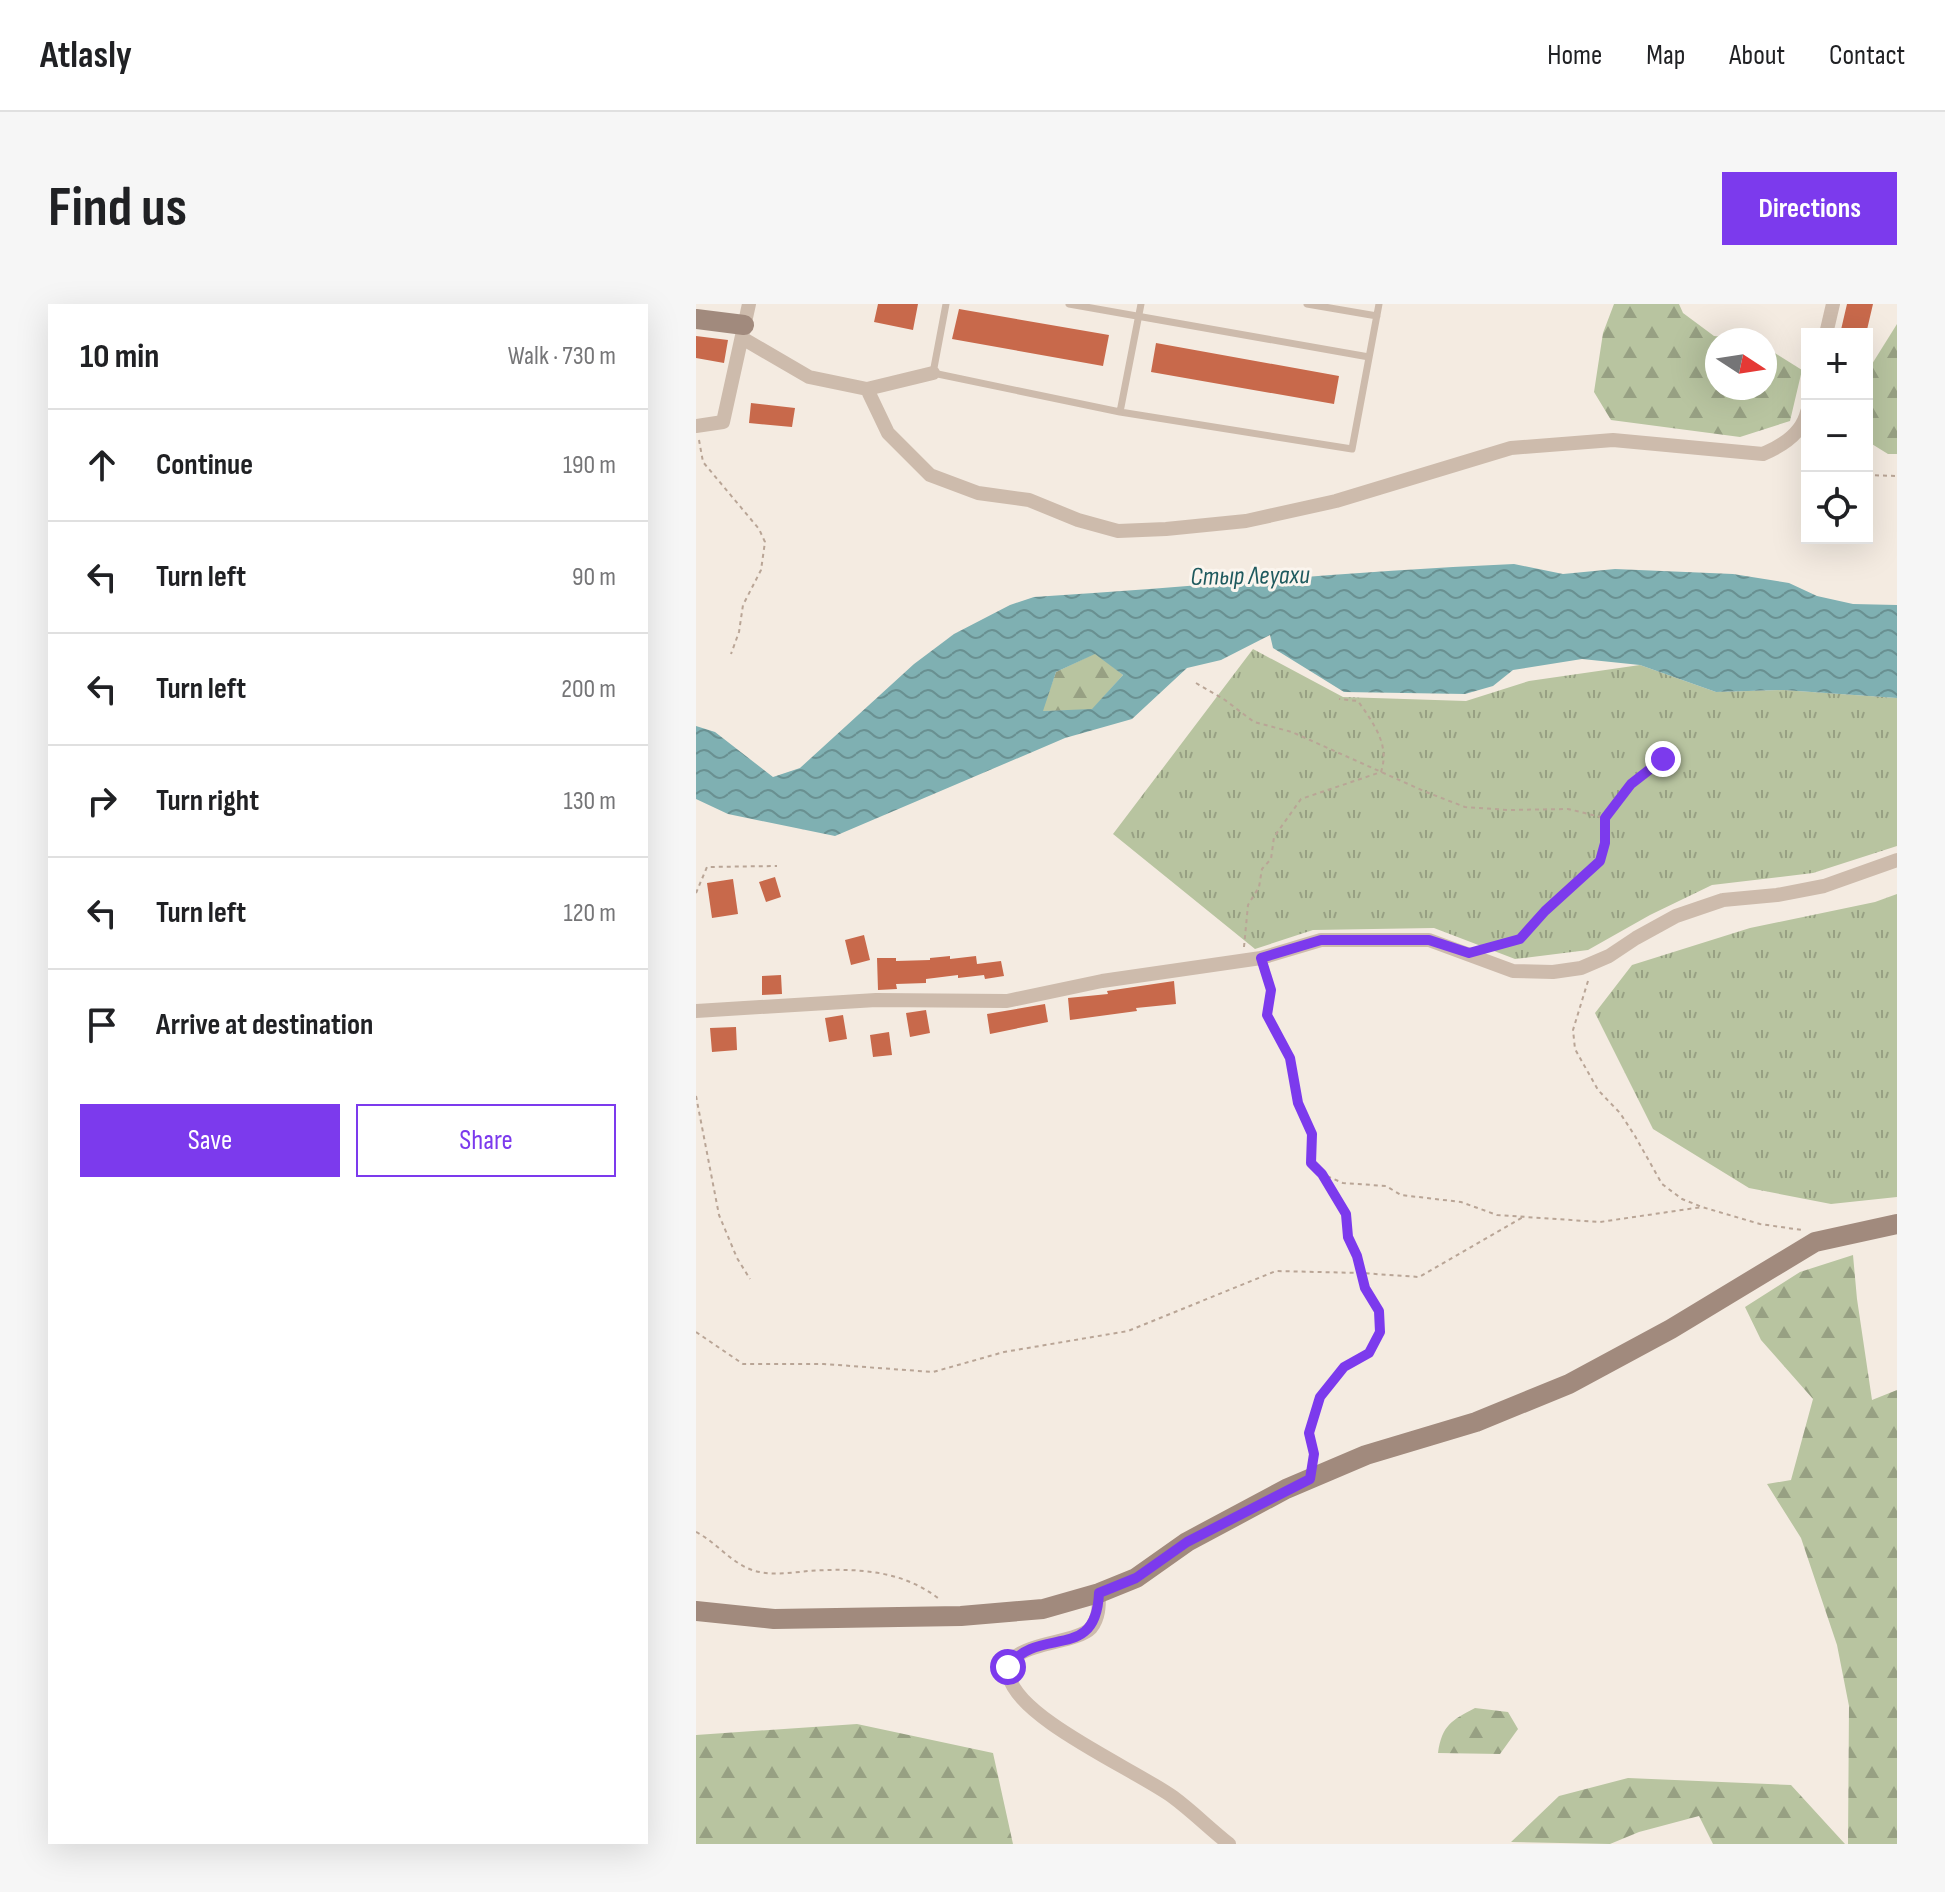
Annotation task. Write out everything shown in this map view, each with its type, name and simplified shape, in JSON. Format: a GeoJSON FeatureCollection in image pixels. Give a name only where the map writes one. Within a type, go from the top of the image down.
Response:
{"type":"FeatureCollection","features":[{"type":"Feature","properties":{"kind":"main road"},"geometry":{"type":"LineString","coordinates":[[696,319],[743,332]]}},
{"type":"Feature","properties":{"kind":"main road"},"geometry":{"type":"LineString","coordinates":[[696,1611],[774,1619],[961,1616],[1043,1609],[1099,1593],[1136,1578],[1187,1542],[1310,1479],[1366,1455],[1476,1422],[1569,1384],[1671,1329],[1815,1242],[1897,1224]]}},
{"type":"Feature","properties":{"kind":"street"},"geometry":{"type":"LineString","coordinates":[[696,426],[723,422],[749,304]]}},
{"type":"Feature","properties":{"kind":"street"},"geometry":{"type":"LineString","coordinates":[[1827,328],[1833,304]]}},
{"type":"Feature","properties":{"kind":"street"},"geometry":{"type":"LineString","coordinates":[[743,332],[809,377],[867,389],[933,373]]}},
{"type":"Feature","properties":{"kind":"street"},"geometry":{"type":"LineString","coordinates":[[867,389],[888,433],[930,475],[978,493],[1029,500],[1078,520],[1118,531],[1246,521],[1336,501],[1511,448],[1613,440],[1763,454],[1783,446],[1801,426]]}},
{"type":"Feature","properties":{"kind":"street"},"geometry":{"type":"LineString","coordinates":[[696,1011],[876,1000],[1007,1001],[1102,981],[1261,958],[1321,940],[1429,940],[1513,971],[1553,972],[1581,968],[1676,916],[1723,900],[1777,895],[1824,886],[1897,860]]}},
{"type":"Feature","properties":{"kind":"street"},"geometry":{"type":"LineString","coordinates":[[1099,1593],[1098,1615],[1090,1629],[1072,1638],[1018,1654],[1008,1667],[1009,1679],[1019,1696],[1037,1715],[1172,1797],[1229,1844]]}},
{"type":"Feature","properties":{"kind":"lane"},"geometry":{"type":"LineString","coordinates":[[946,304],[933,373],[1120,412],[1352,449],[1379,304]]}},
{"type":"Feature","properties":{"kind":"lane"},"geometry":{"type":"LineString","coordinates":[[1069,304],[1369,357]]}},
{"type":"Feature","properties":{"kind":"lane"},"geometry":{"type":"LineString","coordinates":[[1120,412],[1141,304]]}},
{"type":"Feature","properties":{"kind":"lane"},"geometry":{"type":"LineString","coordinates":[[1307,304],[1377,316]]}},
{"type":"Feature","properties":{"kind":"path"},"geometry":{"type":"LineString","coordinates":[[696,426],[703,462],[759,529],[765,542],[761,570],[743,605],[739,632],[731,654]]}},
{"type":"Feature","properties":{"kind":"path"},"geometry":{"type":"LineString","coordinates":[[1873,475],[1897,476]]}},
{"type":"Feature","properties":{"kind":"path"},"geometry":{"type":"LineString","coordinates":[[1196,683],[1254,722],[1292,732],[1465,807],[1568,809],[1605,818]]}},
{"type":"Feature","properties":{"kind":"path"},"geometry":{"type":"LineString","coordinates":[[1243,960],[1248,905],[1259,887],[1262,869],[1271,859],[1274,837],[1301,799],[1381,772],[1386,757],[1372,721],[1358,701],[1339,699]]}},
{"type":"Feature","properties":{"kind":"path"},"geometry":{"type":"LineString","coordinates":[[1469,953],[1520,939],[1545,911],[1600,861],[1605,843],[1605,818],[1631,784],[1663,759]]}},
{"type":"Feature","properties":{"kind":"path"},"geometry":{"type":"LineString","coordinates":[[696,893],[707,867],[777,866]]}},
{"type":"Feature","properties":{"kind":"path"},"geometry":{"type":"LineString","coordinates":[[1261,958],[1271,990],[1267,1015],[1290,1058],[1298,1103],[1312,1134],[1311,1163],[1322,1174],[1346,1214],[1348,1237],[1365,1288],[1379,1311],[1380,1332],[1369,1353],[1344,1367],[1320,1397],[1309,1433],[1314,1454],[1310,1479]]}},
{"type":"Feature","properties":{"kind":"path"},"geometry":{"type":"LineString","coordinates":[[1599,960],[1588,980],[1577,1014],[1573,1030],[1575,1049],[1598,1090],[1620,1113],[1635,1136],[1662,1184],[1682,1199],[1702,1207],[1760,1224],[1808,1230]]}},
{"type":"Feature","properties":{"kind":"path"},"geometry":{"type":"LineString","coordinates":[[696,1096],[719,1215],[737,1258],[750,1279]]}},
{"type":"Feature","properties":{"kind":"path"},"geometry":{"type":"LineString","coordinates":[[1322,1174],[1343,1183],[1386,1186],[1401,1195],[1461,1202],[1497,1215],[1600,1222],[1702,1207]]}},
{"type":"Feature","properties":{"kind":"path"},"geometry":{"type":"LineString","coordinates":[[696,1332],[743,1364],[824,1364],[933,1372],[1004,1352],[1128,1331],[1276,1271],[1419,1277],[1523,1217]]}},
{"type":"Feature","properties":{"kind":"path"},"geometry":{"type":"LineString","coordinates":[[696,1532],[726,1556],[753,1570],[771,1573],[866,1570],[896,1577],[932,1594],[961,1616]]}},
{"type":"Feature","properties":{"kind":"green space"},"geometry":{"type":"Polygon","coordinates":[[[1614,304],[1679,304],[1683,313],[1705,329],[1705,400],[1777,400],[1777,354],[1801,369],[1790,421],[1740,437],[1611,420],[1594,392],[1603,333],[1614,304]]]}},
{"type":"Feature","properties":{"kind":"green space"},"geometry":{"type":"Polygon","coordinates":[[[1897,324],[1897,454],[1888,454],[1873,445],[1873,362],[1897,324]]]}},
{"type":"Feature","properties":{"kind":"green space"},"geometry":{"type":"Polygon","coordinates":[[[1253,649],[1343,697],[1466,701],[1529,681],[1640,665],[1716,692],[1783,690],[1897,698],[1897,846],[1813,873],[1712,885],[1588,950],[1515,959],[1434,928],[1313,930],[1255,949],[1113,834],[1253,649]]]}},
{"type":"Feature","properties":{"kind":"green space"},"geometry":{"type":"Polygon","coordinates":[[[1096,653],[1123,675],[1092,710],[1042,711],[1056,672],[1096,653]]]}},
{"type":"Feature","properties":{"kind":"green space"},"geometry":{"type":"Polygon","coordinates":[[[1897,894],[1897,1197],[1831,1204],[1749,1188],[1653,1129],[1595,1013],[1632,965],[1750,928],[1875,902],[1897,894]]]}},
{"type":"Feature","properties":{"kind":"green space"},"geometry":{"type":"Polygon","coordinates":[[[1853,1255],[1872,1400],[1897,1390],[1897,1844],[1848,1844],[1849,1706],[1837,1645],[1801,1538],[1767,1484],[1791,1480],[1813,1399],[1761,1340],[1745,1307],[1800,1272],[1853,1255]]]}},
{"type":"Feature","properties":{"kind":"green space"},"geometry":{"type":"Polygon","coordinates":[[[1475,1708],[1508,1712],[1518,1729],[1500,1754],[1438,1753],[1449,1724],[1475,1708]]]}},
{"type":"Feature","properties":{"kind":"green space"},"geometry":{"type":"Polygon","coordinates":[[[857,1724],[993,1753],[1013,1844],[696,1844],[696,1735],[857,1724]]]}},
{"type":"Feature","properties":{"kind":"green space"},"geometry":{"type":"Polygon","coordinates":[[[1628,1778],[1791,1785],[1845,1844],[1713,1844],[1699,1816],[1639,1832],[1610,1844],[1511,1842],[1559,1796],[1628,1778]]]}},
{"type":"Feature","properties":{"kind":"water"},"geometry":{"type":"Polygon","coordinates":[[[1514,564],[1563,574],[1615,569],[1733,574],[1789,583],[1817,596],[1853,604],[1897,605],[1897,698],[1783,690],[1716,692],[1640,665],[1582,659],[1513,670],[1493,686],[1465,694],[1344,692],[1273,648],[1270,635],[1221,660],[1187,668],[1132,719],[1065,738],[835,836],[728,814],[696,799],[696,726],[715,732],[773,777],[800,768],[914,664],[954,634],[1010,605],[1034,597],[1514,564]],[[1095,654],[1056,672],[1043,711],[1092,709],[1123,675],[1095,654]]]}},
{"type":"Feature","properties":{"kind":"building"},"geometry":{"type":"Polygon","coordinates":[[[878,304],[918,304],[913,330],[874,322],[878,304]]]}},
{"type":"Feature","properties":{"kind":"building"},"geometry":{"type":"Polygon","coordinates":[[[1847,304],[1873,304],[1867,328],[1841,328],[1847,304]]]}},
{"type":"Feature","properties":{"kind":"building"},"geometry":{"type":"Polygon","coordinates":[[[959,309],[1109,335],[1103,366],[952,339],[959,309]]]}},
{"type":"Feature","properties":{"kind":"building"},"geometry":{"type":"Polygon","coordinates":[[[696,336],[728,340],[724,363],[696,358],[696,336]]]}},
{"type":"Feature","properties":{"kind":"building"},"geometry":{"type":"Polygon","coordinates":[[[1156,343],[1339,376],[1334,404],[1151,372],[1156,343]]]}},
{"type":"Feature","properties":{"kind":"building"},"geometry":{"type":"Polygon","coordinates":[[[751,403],[795,408],[792,427],[749,423],[751,403]]]}},
{"type":"Feature","properties":{"kind":"building"},"geometry":{"type":"Polygon","coordinates":[[[775,877],[781,897],[766,902],[759,882],[775,877]]]}},
{"type":"Feature","properties":{"kind":"building"},"geometry":{"type":"Polygon","coordinates":[[[733,879],[738,914],[712,918],[707,883],[733,879]]]}},
{"type":"Feature","properties":{"kind":"building"},"geometry":{"type":"Polygon","coordinates":[[[864,935],[870,960],[851,965],[845,940],[864,935]]]}},
{"type":"Feature","properties":{"kind":"building"},"geometry":{"type":"Polygon","coordinates":[[[950,956],[950,959],[976,956],[977,964],[1001,961],[1004,976],[985,979],[984,975],[958,978],[958,975],[926,979],[926,983],[896,984],[897,989],[878,990],[877,958],[896,958],[896,961],[950,956]]]}},
{"type":"Feature","properties":{"kind":"building"},"geometry":{"type":"Polygon","coordinates":[[[781,975],[782,994],[762,995],[762,976],[781,975]]]}},
{"type":"Feature","properties":{"kind":"building"},"geometry":{"type":"Polygon","coordinates":[[[1174,981],[1176,1004],[1070,1020],[1068,998],[1174,981]]]}},
{"type":"Feature","properties":{"kind":"building"},"geometry":{"type":"Polygon","coordinates":[[[1045,1004],[1048,1022],[990,1034],[987,1014],[1045,1004]]]}},
{"type":"Feature","properties":{"kind":"building"},"geometry":{"type":"Polygon","coordinates":[[[926,1010],[930,1033],[910,1037],[906,1013],[926,1010]]]}},
{"type":"Feature","properties":{"kind":"building"},"geometry":{"type":"Polygon","coordinates":[[[843,1015],[847,1039],[829,1042],[825,1018],[843,1015]]]}},
{"type":"Feature","properties":{"kind":"building"},"geometry":{"type":"Polygon","coordinates":[[[736,1027],[737,1050],[712,1052],[710,1028],[736,1027]]]}},
{"type":"Feature","properties":{"kind":"building"},"geometry":{"type":"Polygon","coordinates":[[[889,1032],[892,1055],[873,1057],[870,1035],[889,1032]]]}},
{"type":"Feature","properties":{"kind":"route"},"geometry":{"type":"LineString","coordinates":[[1008,1667],[1018,1654],[1072,1638],[1090,1629],[1098,1615],[1099,1593],[1136,1578],[1187,1542],[1310,1479],[1314,1454],[1309,1433],[1320,1397],[1344,1367],[1369,1353],[1380,1332],[1379,1311],[1365,1288],[1357,1256],[1348,1237],[1346,1214],[1322,1174],[1311,1163],[1314,1147],[1312,1134],[1298,1103],[1290,1058],[1267,1015],[1271,990],[1261,958],[1321,940],[1429,940],[1469,953],[1520,939],[1545,911],[1600,861],[1605,843],[1605,818],[1631,784],[1663,759]]}},
{"type":"Feature","properties":{"kind":"water label","name":"Стыр Леуахи"},"geometry":{"type":"Point","coordinates":[1250,575]}}]}
